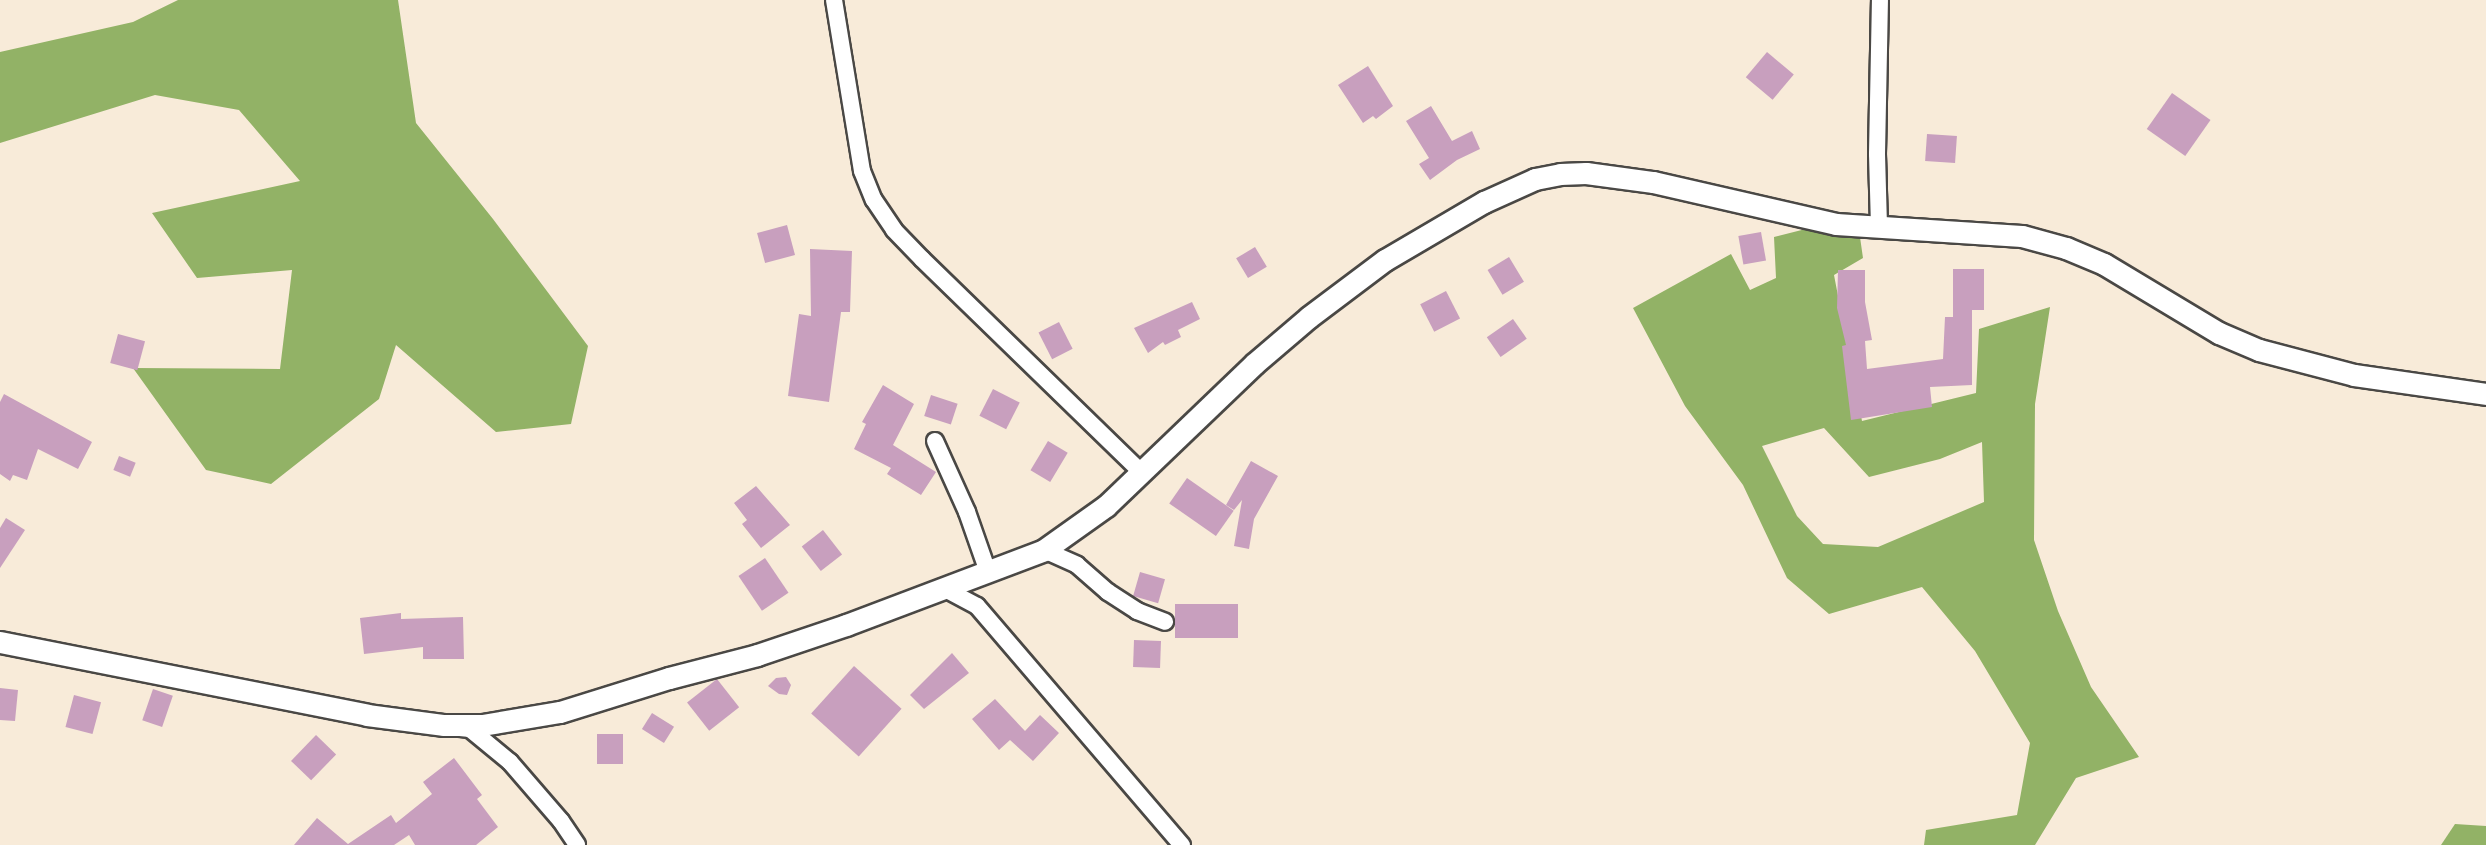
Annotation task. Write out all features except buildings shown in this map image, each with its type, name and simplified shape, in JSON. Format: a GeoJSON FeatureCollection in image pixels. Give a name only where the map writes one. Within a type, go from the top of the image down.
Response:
{"type":"FeatureCollection","features":[{"type":"Feature","properties":{"kind":"street"},"geometry":{"type":"LineString","coordinates":[[834,0],[862,171],[874,200],[894,230],[922,259],[1141,472]]}},
{"type":"Feature","properties":{"kind":"street"},"geometry":{"type":"LineString","coordinates":[[1879,226],[1877,155],[1880,0]]}},
{"type":"Feature","properties":{"kind":"street"},"geometry":{"type":"LineString","coordinates":[[444,725],[482,726],[560,712],[669,678],[795,644],[1044,550],[1097,514],[1254,364],[1358,280],[1452,219],[1535,179],[1587,173],[1697,191],[1792,216],[1836,224],[2022,236],[2066,248],[2104,264],[2220,333],[2259,350],[2354,374],[2486,394]]}},
{"type":"Feature","properties":{"kind":"street"},"geometry":{"type":"LineString","coordinates":[[935,441],[967,512],[988,572]]}},
{"type":"Feature","properties":{"kind":"street"},"geometry":{"type":"LineString","coordinates":[[1044,550],[1077,565],[1108,592],[1137,611],[1165,622]]}},
{"type":"Feature","properties":{"kind":"street"},"geometry":{"type":"LineString","coordinates":[[945,589],[976,606],[1182,845]]}},
{"type":"Feature","properties":{"kind":"street"},"geometry":{"type":"LineString","coordinates":[[0,642],[367,715],[470,729],[510,762],[561,821],[577,845]]}},
{"type":"Feature","properties":{"kind":"green space"},"geometry":{"type":"Polygon","coordinates":[[[178,0],[398,0],[416,123],[493,219],[588,346],[571,424],[496,432],[396,345],[379,399],[271,484],[206,470],[133,368],[280,369],[292,270],[197,278],[152,213],[300,181],[239,110],[155,95],[0,143],[0,52],[133,22],[178,0]]]}},
{"type":"Feature","properties":{"kind":"green space"},"geometry":{"type":"Polygon","coordinates":[[[1857,216],[1863,258],[1834,275],[1862,421],[1976,393],[1979,329],[2050,307],[2035,404],[2034,540],[2058,611],[2091,687],[2139,757],[2076,778],[2035,845],[1924,845],[1926,830],[2017,815],[2030,743],[1975,651],[1922,587],[1829,614],[1787,578],[1743,485],[1685,406],[1633,308],[1731,254],[1750,290],[1776,278],[1774,237],[1857,216]],[[1824,428],[1762,446],[1797,516],[1823,544],[1878,547],[1984,502],[1982,442],[1940,459],[1869,477],[1824,428]]]}},
{"type":"Feature","properties":{"kind":"green space"},"geometry":{"type":"Polygon","coordinates":[[[2455,824],[2486,826],[2486,845],[2441,845],[2455,824]]]}}]}
